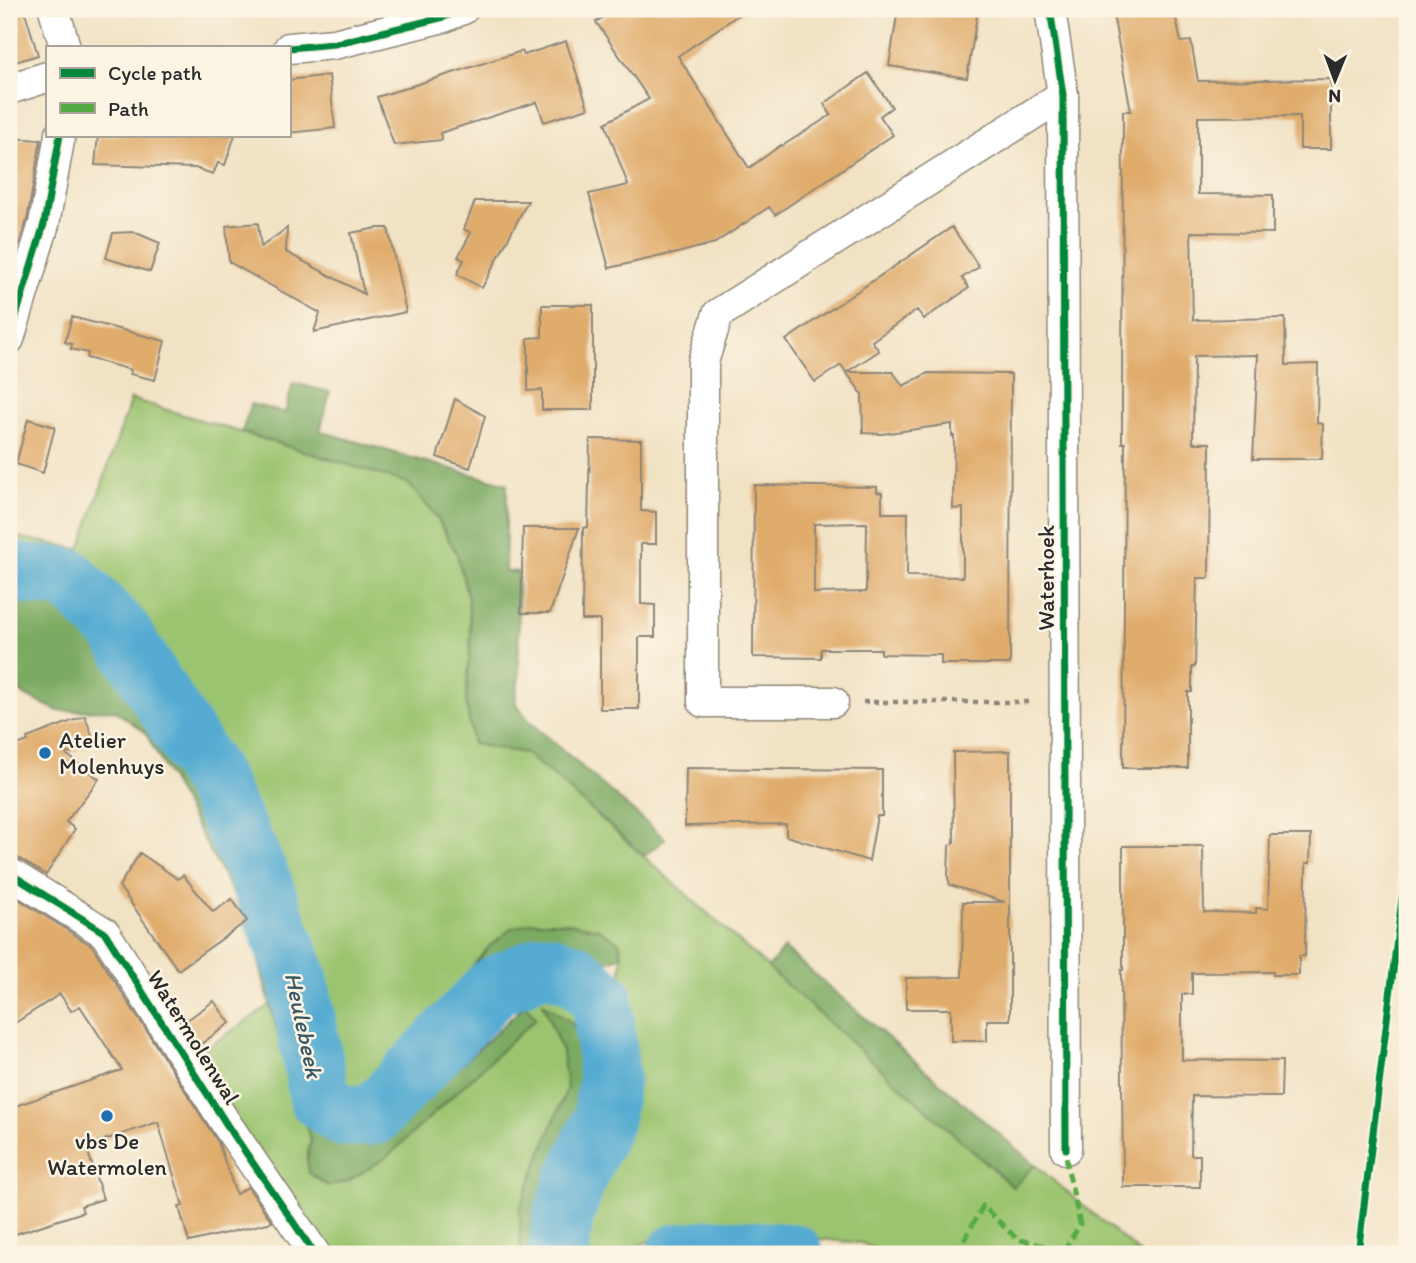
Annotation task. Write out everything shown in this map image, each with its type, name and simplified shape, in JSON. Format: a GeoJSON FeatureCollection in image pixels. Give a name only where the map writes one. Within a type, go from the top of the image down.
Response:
{"type":"FeatureCollection","features":[{"type":"Feature","properties":{"kind":"street"},"geometry":{"type":"LineString","coordinates":[[54,9],[65,46]]}},
{"type":"Feature","properties":{"kind":"street"},"geometry":{"type":"LineString","coordinates":[[290,48],[334,44],[444,17],[463,9]]}},
{"type":"Feature","properties":{"kind":"street","name":"Waterhoek"},"geometry":{"type":"LineString","coordinates":[[1050,9],[1063,95],[1066,1149]]}},
{"type":"Feature","properties":{"kind":"street"},"geometry":{"type":"LineString","coordinates":[[9,89],[46,77]]}},
{"type":"Feature","properties":{"kind":"street"},"geometry":{"type":"LineString","coordinates":[[833,702],[703,702],[703,362],[718,314],[1063,95]]}},
{"type":"Feature","properties":{"kind":"street"},"geometry":{"type":"LineString","coordinates":[[9,339],[44,224],[60,136]]}},
{"type":"Feature","properties":{"kind":"street","name":"Watermolenwal"},"geometry":{"type":"LineString","coordinates":[[9,873],[105,933],[227,1125],[315,1254]]}},
{"type":"Feature","properties":{"kind":"path"},"geometry":{"type":"LineString","coordinates":[[833,702],[1066,702]]}},
{"type":"Feature","properties":{"kind":"green space"},"geometry":{"type":"Polygon","coordinates":[[[293,383],[330,392],[320,431],[507,484],[505,571],[518,572],[519,676],[515,702],[530,722],[665,839],[644,856],[525,753],[473,744],[466,702],[471,635],[468,598],[457,554],[436,516],[408,483],[242,432],[251,404],[285,413],[293,383]]]}},
{"type":"Feature","properties":{"kind":"green space"},"geometry":{"type":"Polygon","coordinates":[[[131,399],[408,483],[436,516],[457,554],[468,598],[471,635],[466,702],[473,744],[525,753],[1013,1186],[1035,1165],[1141,1254],[887,1254],[861,1243],[797,1237],[677,1235],[659,1237],[625,1254],[584,1254],[578,1237],[580,1224],[627,1123],[631,1097],[629,1061],[621,1023],[622,956],[619,942],[563,922],[429,1017],[379,1083],[360,1094],[339,1088],[290,900],[183,701],[129,614],[88,572],[50,555],[9,557],[9,538],[17,537],[80,549],[131,399]]]}},
{"type":"Feature","properties":{"kind":"green space"},"geometry":{"type":"Polygon","coordinates":[[[9,581],[44,581],[90,611],[169,724],[243,861],[298,1016],[308,1092],[317,1116],[333,1133],[351,1139],[374,1138],[408,1115],[525,1005],[536,1018],[387,1157],[348,1181],[328,1186],[309,1173],[307,1159],[311,1140],[296,1101],[248,921],[145,732],[114,710],[58,711],[26,696],[9,682],[9,581]]]}},
{"type":"Feature","properties":{"kind":"green space"},"geometry":{"type":"Polygon","coordinates":[[[532,922],[563,922],[599,929],[619,942],[622,956],[609,961],[547,953],[522,959],[495,973],[444,1029],[429,1017],[490,946],[512,928],[532,922]]]}},
{"type":"Feature","properties":{"kind":"green space"},"geometry":{"type":"Polygon","coordinates":[[[784,948],[1035,1165],[1013,1187],[768,968],[784,948]]]}},
{"type":"Feature","properties":{"kind":"green space"},"geometry":{"type":"Polygon","coordinates":[[[538,983],[557,983],[571,992],[581,1006],[588,1027],[599,1090],[586,1133],[574,1130],[585,1093],[580,1040],[543,1004],[562,1051],[567,1088],[520,1208],[522,1254],[329,1254],[193,1057],[270,1005],[296,1101],[311,1140],[307,1159],[387,1157],[535,1018],[518,993],[538,983]]]}},
{"type":"Feature","properties":{"kind":"green space"},"geometry":{"type":"Polygon","coordinates":[[[543,1003],[572,1023],[580,1040],[585,1093],[574,1130],[586,1133],[547,1195],[537,1222],[537,1254],[522,1254],[520,1208],[567,1088],[562,1051],[543,1003]]]}},
{"type":"Feature","properties":{"kind":"building"},"geometry":{"type":"Polygon","coordinates":[[[9,9],[24,9],[38,55],[9,64],[9,9]]]}},
{"type":"Feature","properties":{"kind":"building"},"geometry":{"type":"Polygon","coordinates":[[[616,9],[747,9],[678,56],[749,168],[831,115],[824,104],[868,73],[892,107],[880,116],[893,135],[775,215],[769,207],[715,243],[609,268],[589,194],[628,185],[605,123],[649,99],[596,22],[616,9]]]}},
{"type":"Feature","properties":{"kind":"building"},"geometry":{"type":"Polygon","coordinates":[[[898,9],[978,9],[967,78],[889,66],[898,9]]]}},
{"type":"Feature","properties":{"kind":"building"},"geometry":{"type":"Polygon","coordinates":[[[1112,9],[1174,9],[1181,42],[1191,41],[1198,81],[1331,79],[1331,149],[1300,149],[1300,116],[1198,117],[1198,194],[1273,195],[1273,233],[1191,232],[1193,320],[1285,318],[1286,365],[1318,364],[1317,423],[1323,424],[1322,459],[1253,459],[1258,355],[1194,356],[1193,443],[1210,443],[1209,578],[1197,578],[1195,667],[1192,667],[1192,692],[1188,692],[1188,768],[1123,768],[1123,111],[1131,111],[1112,9]]]}},
{"type":"Feature","properties":{"kind":"building"},"geometry":{"type":"Polygon","coordinates":[[[566,41],[588,108],[544,122],[537,102],[440,133],[442,140],[394,145],[377,97],[522,51],[524,55],[566,41]]]}},
{"type":"Feature","properties":{"kind":"building"},"geometry":{"type":"Polygon","coordinates":[[[329,75],[335,128],[290,133],[290,80],[329,75]]]}},
{"type":"Feature","properties":{"kind":"building"},"geometry":{"type":"Polygon","coordinates":[[[98,136],[235,136],[225,165],[218,163],[213,174],[195,168],[95,165],[98,136]]]}},
{"type":"Feature","properties":{"kind":"building"},"geometry":{"type":"Polygon","coordinates":[[[9,138],[41,140],[27,220],[19,245],[11,244],[9,138]]]}},
{"type":"Feature","properties":{"kind":"building"},"geometry":{"type":"Polygon","coordinates":[[[475,201],[528,201],[482,288],[457,274],[464,260],[458,257],[471,233],[464,229],[475,201]]]}},
{"type":"Feature","properties":{"kind":"building"},"geometry":{"type":"Polygon","coordinates":[[[258,223],[261,247],[287,228],[286,252],[364,294],[351,233],[388,228],[406,312],[314,332],[320,313],[229,262],[226,226],[258,223]]]}},
{"type":"Feature","properties":{"kind":"building"},"geometry":{"type":"Polygon","coordinates":[[[952,227],[979,267],[962,278],[969,288],[924,319],[917,310],[872,341],[879,351],[847,372],[893,372],[903,386],[928,373],[1011,374],[1010,664],[941,664],[941,655],[881,654],[881,649],[821,649],[821,658],[753,657],[754,485],[877,487],[877,492],[882,493],[882,513],[908,513],[907,576],[963,577],[963,508],[953,509],[952,424],[882,434],[863,433],[862,394],[841,365],[815,382],[786,340],[952,227]],[[867,523],[814,524],[814,593],[866,592],[867,523]]]}},
{"type":"Feature","properties":{"kind":"building"},"geometry":{"type":"Polygon","coordinates":[[[134,232],[160,243],[150,272],[106,258],[113,233],[134,232]]]}},
{"type":"Feature","properties":{"kind":"building"},"geometry":{"type":"Polygon","coordinates":[[[542,305],[593,305],[593,410],[542,410],[542,390],[528,391],[528,338],[542,337],[542,305]]]}},
{"type":"Feature","properties":{"kind":"building"},"geometry":{"type":"Polygon","coordinates":[[[72,317],[165,341],[155,380],[130,374],[131,370],[87,358],[88,353],[71,349],[72,344],[65,342],[72,317]]]}},
{"type":"Feature","properties":{"kind":"building"},"geometry":{"type":"Polygon","coordinates":[[[455,399],[485,416],[470,468],[437,457],[455,399]]]}},
{"type":"Feature","properties":{"kind":"building"},"geometry":{"type":"Polygon","coordinates":[[[28,419],[55,427],[43,473],[16,464],[28,419]]]}},
{"type":"Feature","properties":{"kind":"building"},"geometry":{"type":"Polygon","coordinates":[[[590,439],[641,440],[641,511],[656,512],[656,544],[641,544],[641,604],[655,605],[655,637],[639,637],[639,709],[600,709],[600,620],[582,620],[583,528],[588,527],[590,439]]]}},
{"type":"Feature","properties":{"kind":"building"},"geometry":{"type":"Polygon","coordinates":[[[523,528],[579,528],[550,613],[521,613],[523,528]]]}},
{"type":"Feature","properties":{"kind":"building"},"geometry":{"type":"Polygon","coordinates":[[[85,716],[95,744],[66,754],[99,779],[66,822],[75,829],[46,875],[18,858],[9,856],[9,748],[28,741],[27,738],[85,716]]]}},
{"type":"Feature","properties":{"kind":"building"},"geometry":{"type":"Polygon","coordinates":[[[1010,751],[1010,1020],[987,1020],[987,1041],[951,1041],[951,1009],[906,1009],[906,978],[962,977],[963,902],[1005,902],[950,885],[949,846],[954,842],[953,752],[1010,751]]]}},
{"type":"Feature","properties":{"kind":"building"},"geometry":{"type":"Polygon","coordinates":[[[686,768],[882,770],[882,816],[877,816],[869,861],[786,836],[786,824],[685,826],[686,768]]]}},
{"type":"Feature","properties":{"kind":"building"},"geometry":{"type":"Polygon","coordinates":[[[1270,835],[1311,835],[1310,863],[1306,863],[1305,956],[1299,956],[1299,975],[1273,975],[1273,972],[1192,973],[1192,994],[1182,994],[1182,1060],[1282,1061],[1281,1097],[1192,1096],[1191,1155],[1200,1155],[1200,1187],[1123,1187],[1123,846],[1203,846],[1204,912],[1256,913],[1256,908],[1268,909],[1270,835]]]}},
{"type":"Feature","properties":{"kind":"building"},"geometry":{"type":"Polygon","coordinates":[[[140,853],[178,879],[183,875],[213,912],[232,899],[247,921],[178,970],[119,886],[140,853]]]}},
{"type":"Feature","properties":{"kind":"building","name":"vbs De Watermolen"},"geometry":{"type":"Polygon","coordinates":[[[9,893],[92,946],[218,1142],[236,1194],[248,1187],[272,1222],[189,1242],[179,1207],[183,1206],[158,1122],[86,1146],[103,1199],[81,1206],[83,1212],[9,1236],[9,1108],[122,1070],[80,1006],[71,1011],[60,994],[9,1027],[9,893]]]}},
{"type":"Feature","properties":{"kind":"building"},"geometry":{"type":"Polygon","coordinates":[[[214,1001],[230,1023],[198,1046],[183,1023],[214,1001]]]}},
{"type":"Feature","properties":{"kind":"waterway","name":"Heulebeek"},"geometry":{"type":"LineString","coordinates":[[9,572],[68,578],[120,631],[211,777],[260,879],[298,980],[320,1099],[343,1116],[373,1115],[494,987],[545,964],[575,974],[602,998],[609,1077],[603,1120],[575,1181],[563,1218],[558,1254]]}},
{"type":"Feature","properties":{"kind":"waterway","name":"Heulebeek"},"geometry":{"type":"LineString","coordinates":[[677,1254],[714,1249],[793,1254]]}},
{"type":"Feature","properties":{"kind":"marked path"},"geometry":{"type":"LineString","coordinates":[[958,1254],[983,1206],[1017,1239],[1064,1251],[1080,1224],[1066,1149]]}},
{"type":"Feature","properties":{"kind":"cycle path"},"geometry":{"type":"LineString","coordinates":[[290,48],[334,44],[444,17],[463,9]]}},
{"type":"Feature","properties":{"kind":"cycle path"},"geometry":{"type":"LineString","coordinates":[[1050,9],[1063,95],[1066,1149]]}},
{"type":"Feature","properties":{"kind":"cycle path"},"geometry":{"type":"LineString","coordinates":[[9,339],[44,224],[60,136]]}},
{"type":"Feature","properties":{"kind":"cycle path"},"geometry":{"type":"LineString","coordinates":[[1358,1254],[1407,858]]}},
{"type":"Feature","properties":{"kind":"cycle path"},"geometry":{"type":"LineString","coordinates":[[9,873],[105,933],[227,1125],[315,1254]]}},
{"type":"Feature","properties":{"kind":"place","name":"Atelier Molenhuys"},"geometry":{"type":"Point","coordinates":[45,753]}},
{"type":"Feature","properties":{"kind":"place","name":"vbs De Watermolen"},"geometry":{"type":"Point","coordinates":[107,1116]}}]}
